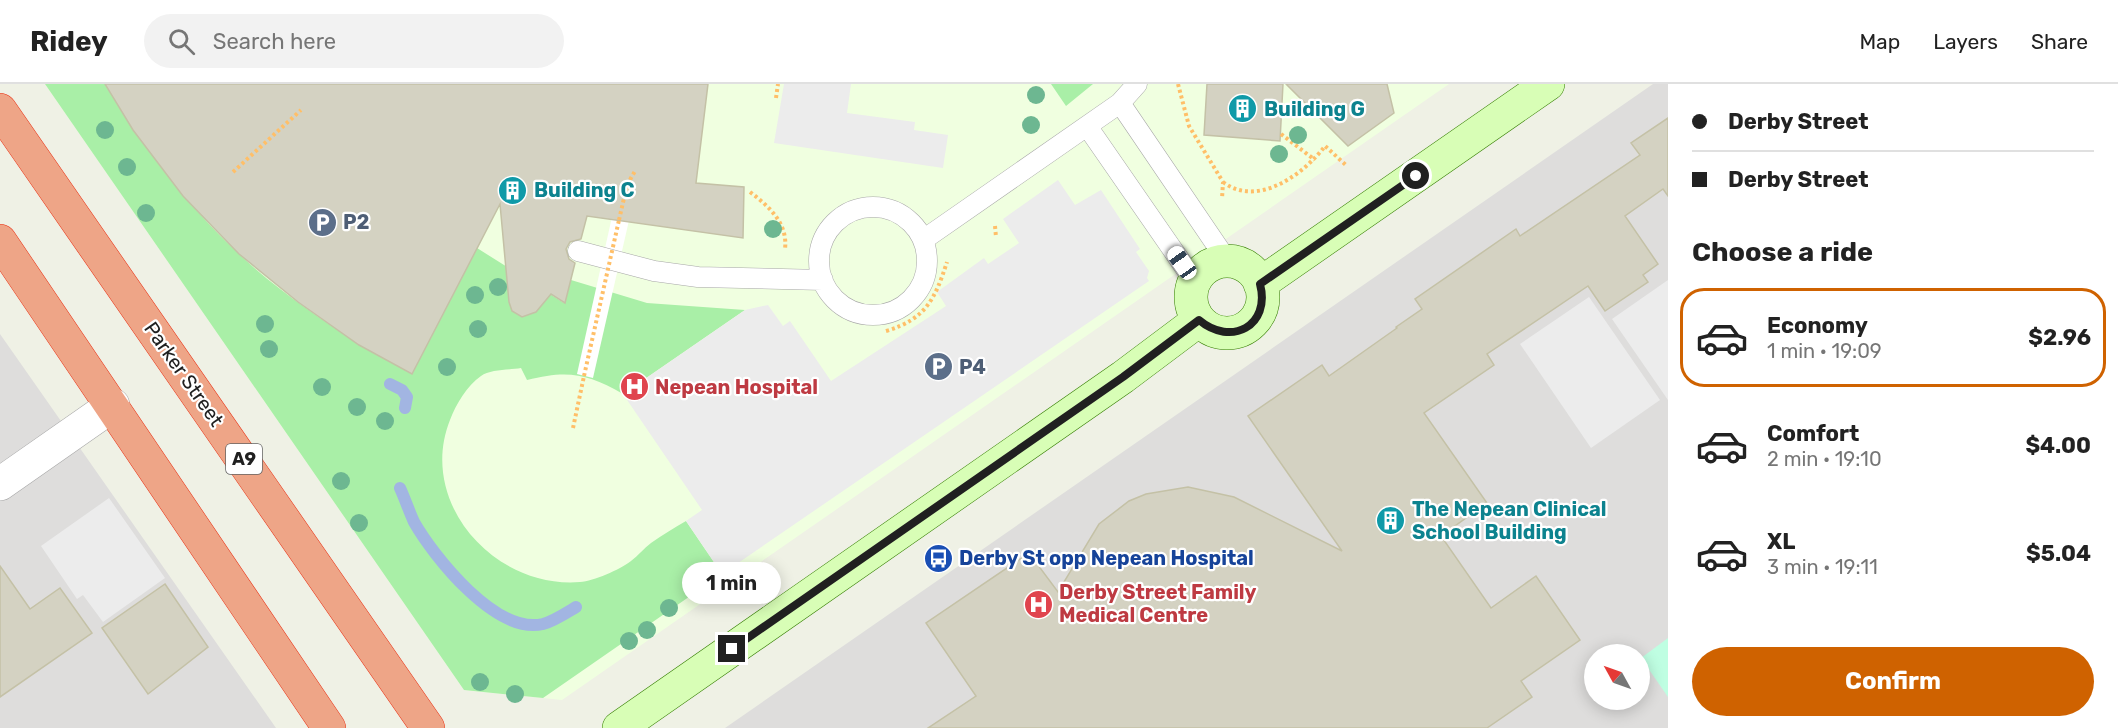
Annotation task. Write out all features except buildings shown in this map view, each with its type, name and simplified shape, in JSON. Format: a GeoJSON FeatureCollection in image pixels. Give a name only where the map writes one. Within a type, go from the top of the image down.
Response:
{"type":"FeatureCollection","features":[{"type":"Feature","properties":{"kind":"highway","name":"Parker Street"},"geometry":{"type":"LineString","coordinates":[[0,110],[429,728]]}},
{"type":"Feature","properties":{"kind":"highway"},"geometry":{"type":"LineString","coordinates":[[0,242],[113,405],[329,728]]}},
{"type":"Feature","properties":{"kind":"street"},"geometry":{"type":"LineString","coordinates":[[1260,284],[1548,84]]}},
{"type":"Feature","properties":{"kind":"street"},"geometry":{"type":"LineString","coordinates":[[1227,262],[1244,266],[1254,273],[1260,284],[1262,305],[1250,325],[1241,331],[1218,332],[1199,320],[1191,302],[1195,282],[1208,267],[1227,262]]}},
{"type":"Feature","properties":{"kind":"street"},"geometry":{"type":"LineString","coordinates":[[619,728],[1123,377],[1199,320]]}},
{"type":"Feature","properties":{"kind":"street"},"geometry":{"type":"LineString","coordinates":[[0,484],[113,405]]}},
{"type":"Feature","properties":{"kind":"lane"},"geometry":{"type":"LineString","coordinates":[[924,240],[1120,103],[1137,84]]}},
{"type":"Feature","properties":{"kind":"lane"},"geometry":{"type":"LineString","coordinates":[[1120,103],[1227,262]]}},
{"type":"Feature","properties":{"kind":"lane"},"geometry":{"type":"LineString","coordinates":[[1087,126],[1195,282]]}},
{"type":"Feature","properties":{"kind":"lane"},"geometry":{"type":"LineString","coordinates":[[870,206],[895,211],[915,226],[924,240],[928,257],[926,273],[920,289],[909,302],[894,311],[877,315],[860,314],[845,307],[832,296],[823,280],[819,263],[821,247],[828,231],[839,218],[854,210],[870,206]]}},
{"type":"Feature","properties":{"kind":"lane"},"geometry":{"type":"LineString","coordinates":[[578,251],[654,271],[698,278],[823,280]]}},
{"type":"Feature","properties":{"kind":"path"},"geometry":{"type":"LineString","coordinates":[[776,98],[778,84]]}},
{"type":"Feature","properties":{"kind":"path"},"geometry":{"type":"LineString","coordinates":[[1178,84],[1189,126],[1223,182],[1233,190],[1249,193],[1267,190],[1309,167],[1325,146],[1347,166]]}},
{"type":"Feature","properties":{"kind":"path"},"geometry":{"type":"LineString","coordinates":[[233,172],[301,110]]}},
{"type":"Feature","properties":{"kind":"path"},"geometry":{"type":"LineString","coordinates":[[1281,134],[1315,160]]}},
{"type":"Feature","properties":{"kind":"path"},"geometry":{"type":"LineString","coordinates":[[573,428],[627,185],[635,171]]}},
{"type":"Feature","properties":{"kind":"path"},"geometry":{"type":"LineString","coordinates":[[1222,205],[1223,182]]}},
{"type":"Feature","properties":{"kind":"path"},"geometry":{"type":"LineString","coordinates":[[750,192],[776,216],[786,234],[785,249],[774,249]]}},
{"type":"Feature","properties":{"kind":"path"},"geometry":{"type":"LineString","coordinates":[[606,229],[626,234]]}},
{"type":"Feature","properties":{"kind":"path"},"geometry":{"type":"LineString","coordinates":[[886,331],[911,321],[920,314],[940,285],[948,258]]}},
{"type":"Feature","properties":{"kind":"shaded area","name":"Nepean Hospital"},"geometry":{"type":"Polygon","coordinates":[[[45,84],[1449,84],[562,700],[464,690],[45,84]]]}},
{"type":"Feature","properties":{"kind":"shaded area"},"geometry":{"type":"Polygon","coordinates":[[[784,84],[851,84],[847,113],[915,122],[914,130],[948,135],[943,168],[774,143],[784,84]]]}},
{"type":"Feature","properties":{"kind":"shaded area"},"geometry":{"type":"Polygon","coordinates":[[[1653,84],[1668,84],[1668,728],[725,728],[1653,84]]]}},
{"type":"Feature","properties":{"kind":"shaded area","name":"P4"},"geometry":{"type":"Polygon","coordinates":[[[1058,180],[1075,205],[1101,190],[1140,249],[1136,252],[1149,271],[1147,278],[1149,281],[722,574],[686,521],[702,510],[623,394],[745,310],[768,305],[783,326],[790,321],[831,381],[946,306],[937,292],[984,258],[988,264],[1019,243],[1003,219],[1058,180]]]}},
{"type":"Feature","properties":{"kind":"shaded area"},"geometry":{"type":"Polygon","coordinates":[[[1668,280],[1668,400],[1612,319],[1668,280]]]}},
{"type":"Feature","properties":{"kind":"shaded area"},"geometry":{"type":"Polygon","coordinates":[[[1589,297],[1660,400],[1591,448],[1520,344],[1589,297]]]}},
{"type":"Feature","properties":{"kind":"shaded area"},"geometry":{"type":"Polygon","coordinates":[[[0,334],[276,728],[0,728],[0,334]]]}},
{"type":"Feature","properties":{"kind":"shaded area"},"geometry":{"type":"Polygon","coordinates":[[[109,498],[165,578],[103,622],[83,595],[77,599],[41,546],[109,498]]]}},
{"type":"Feature","properties":{"kind":"shaded area"},"geometry":{"type":"Polygon","coordinates":[[[1668,638],[1668,697],[1650,671],[1650,651],[1668,638]]]}},
{"type":"Feature","properties":{"kind":"green space"},"geometry":{"type":"Polygon","coordinates":[[[45,84],[105,84],[134,130],[166,173],[219,234],[266,278],[359,345],[477,248],[564,303],[571,280],[647,303],[745,310],[623,394],[576,375],[554,375],[527,380],[521,368],[485,374],[471,385],[455,408],[443,451],[444,481],[454,510],[471,535],[493,556],[519,571],[549,580],[580,582],[592,580],[634,559],[651,543],[686,521],[722,574],[543,698],[464,690],[45,84]]]}},
{"type":"Feature","properties":{"kind":"green space"},"geometry":{"type":"Polygon","coordinates":[[[1051,84],[1093,84],[1066,106],[1051,84]]]}},
{"type":"Feature","properties":{"kind":"pier"},"geometry":{"type":"Polygon","coordinates":[[[618,190],[635,194],[593,378],[577,374],[618,190]]]}},
{"type":"Feature","properties":{"kind":"waterway"},"geometry":{"type":"LineString","coordinates":[[390,384],[402,390],[407,397],[405,408]]}},
{"type":"Feature","properties":{"kind":"waterway"},"geometry":{"type":"LineString","coordinates":[[400,488],[423,537],[451,573],[487,606],[506,618],[525,624],[547,623],[576,607]]}},
{"type":"Feature","properties":{"kind":"place","name":"Building G"},"geometry":{"type":"Point","coordinates":[1243,109]}},
{"type":"Feature","properties":{"kind":"place","name":"Building C"},"geometry":{"type":"Point","coordinates":[513,190]}},
{"type":"Feature","properties":{"kind":"place","name":"P2"},"geometry":{"type":"Point","coordinates":[322,222]}},
{"type":"Feature","properties":{"kind":"place","name":"P4"},"geometry":{"type":"Point","coordinates":[938,367]}},
{"type":"Feature","properties":{"kind":"place","name":"Nepean Hospital"},"geometry":{"type":"Point","coordinates":[634,387]}},
{"type":"Feature","properties":{"kind":"place","name":"The Nepean Clinical School Building"},"geometry":{"type":"Point","coordinates":[1391,521]}},
{"type":"Feature","properties":{"kind":"place","name":"Derby St opp Nepean Hospital"},"geometry":{"type":"Point","coordinates":[938,558]}},
{"type":"Feature","properties":{"kind":"place","name":"Derby Street Family Medical Centre"},"geometry":{"type":"Point","coordinates":[1038,604]}},
{"type":"Feature","properties":{"kind":"route"},"geometry":{"type":"LineString","coordinates":[[732,649],[1123,377],[1199,320],[1208,328],[1218,332],[1241,331],[1250,325],[1258,316],[1262,305],[1263,294],[1260,284],[1416,176]]}}]}
